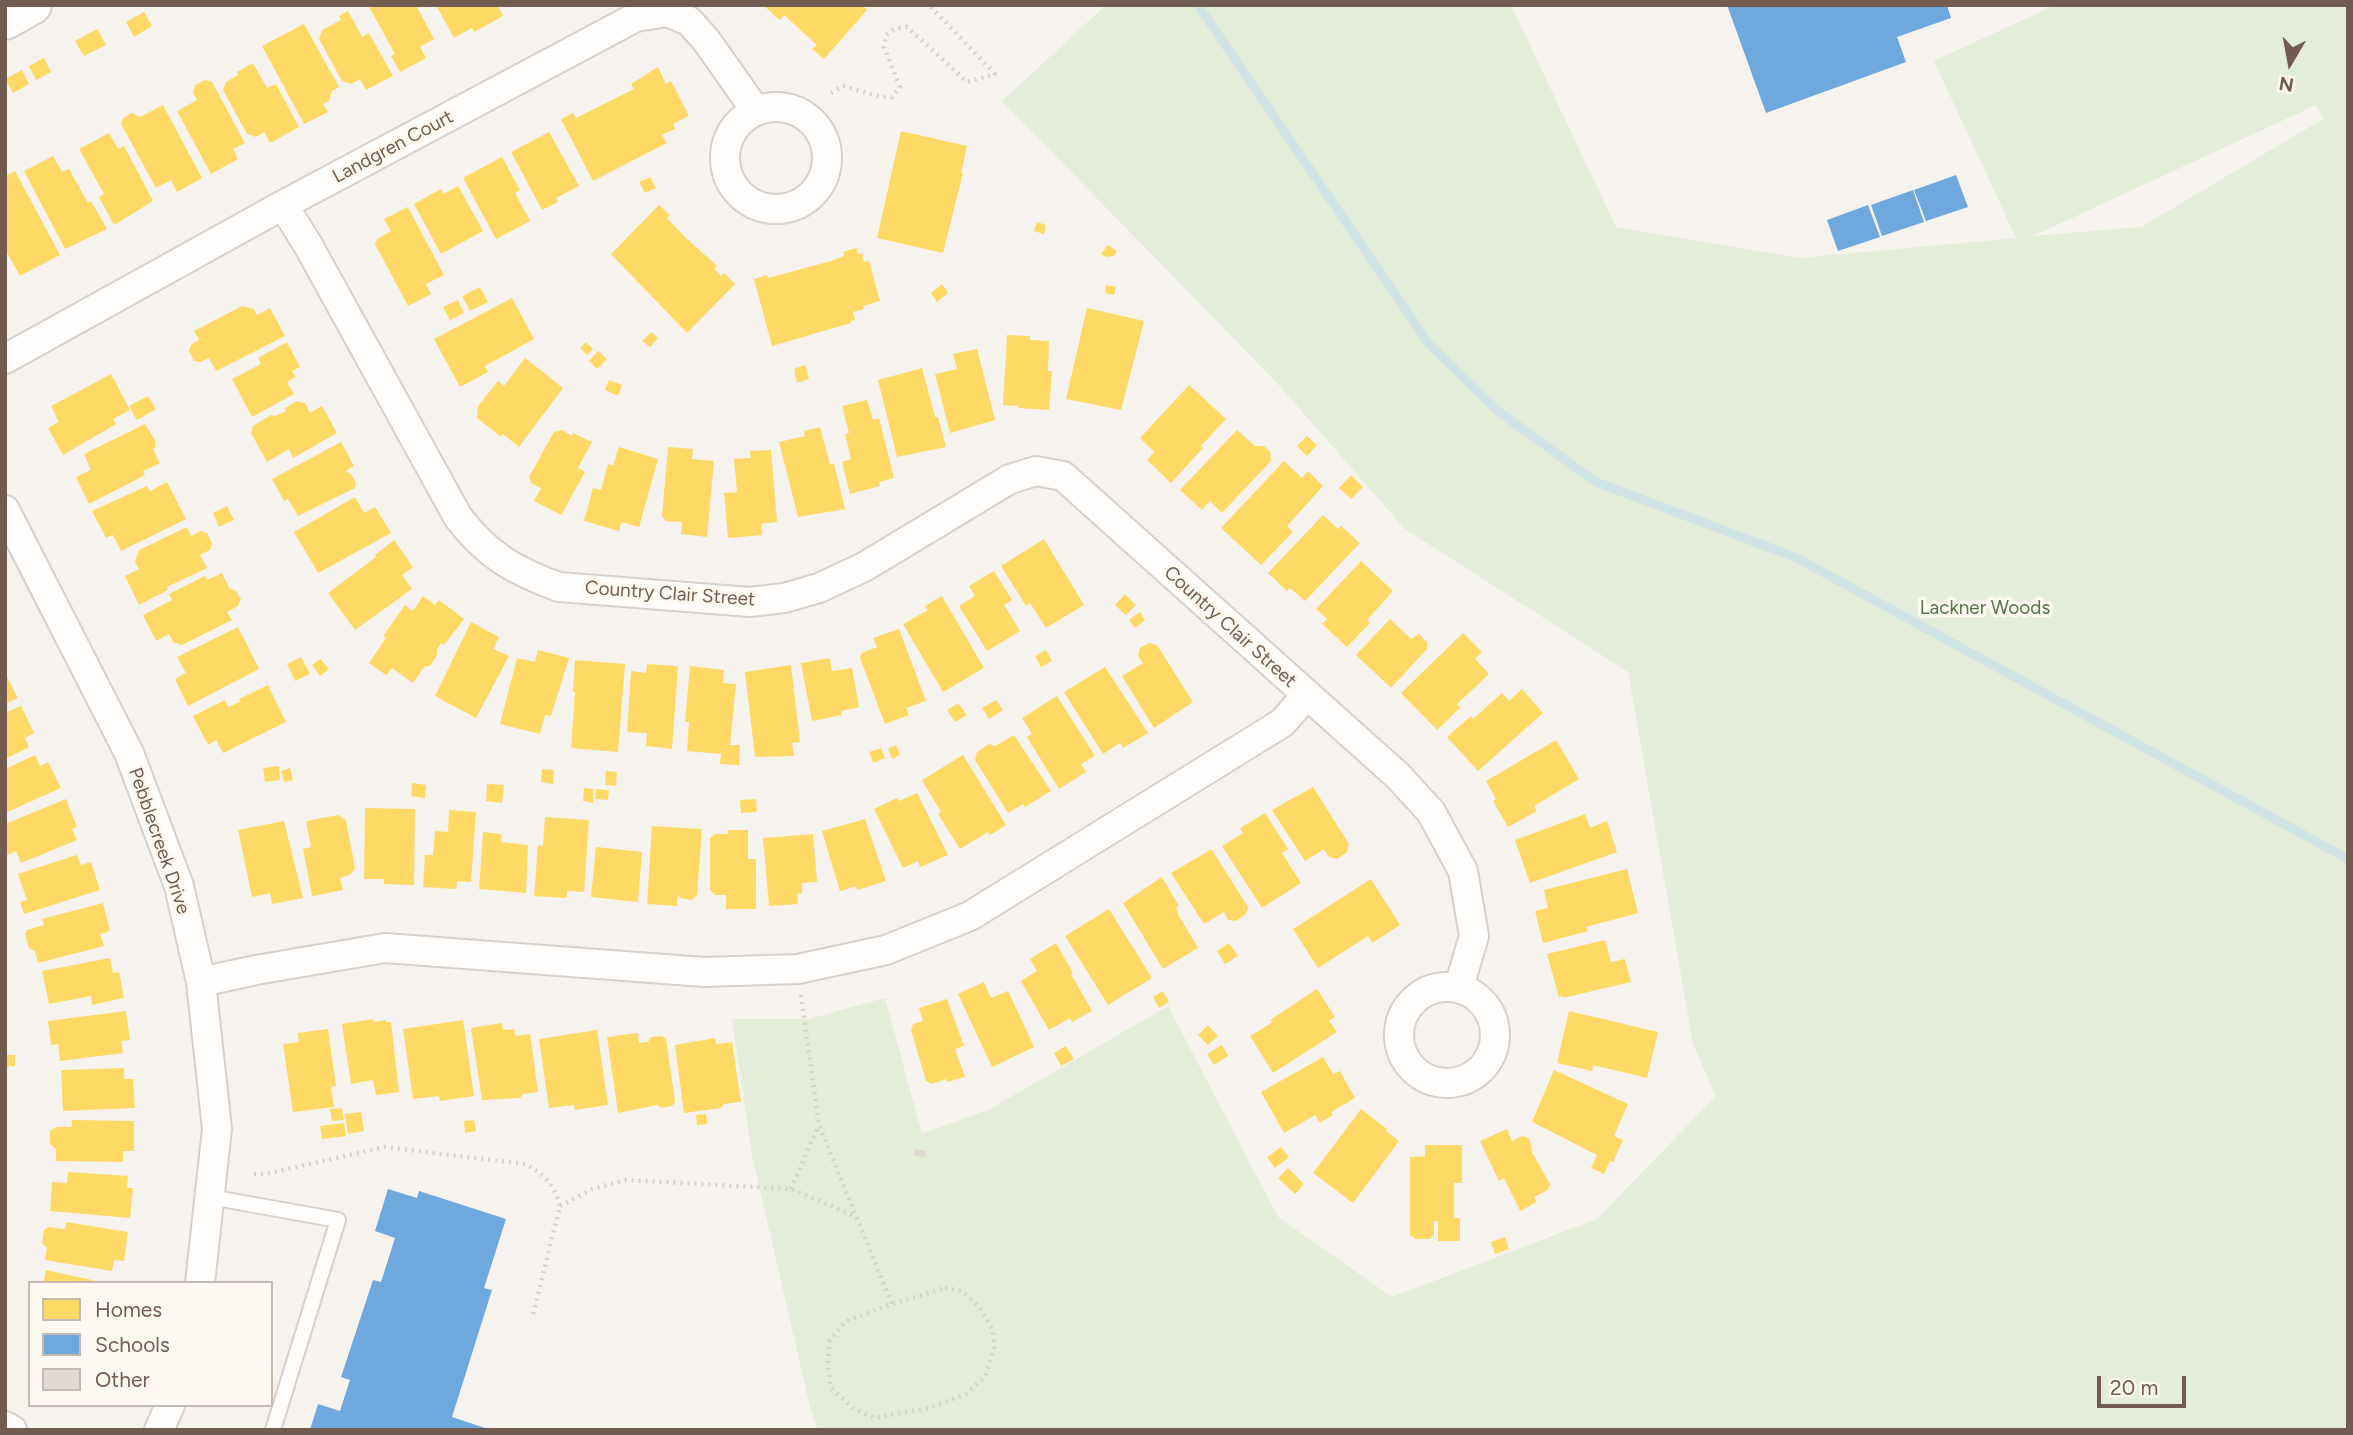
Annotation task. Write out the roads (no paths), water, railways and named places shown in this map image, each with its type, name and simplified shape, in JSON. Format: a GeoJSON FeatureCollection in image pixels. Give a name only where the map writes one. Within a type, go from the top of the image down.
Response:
{"type":"FeatureCollection","features":[{"type":"Feature","properties":{"kind":"main road"},"geometry":{"type":"LineString","coordinates":[[5,20],[32,5]]}},
{"type":"Feature","properties":{"kind":"street","name":"Landgren Court"},"geometry":{"type":"LineString","coordinates":[[5,359],[283,205],[636,17],[667,12],[689,21],[706,40],[756,111]]}},
{"type":"Feature","properties":{"kind":"street","name":"Country Clair Street"},"geometry":{"type":"LineString","coordinates":[[201,982],[386,948],[704,972],[798,969],[886,950],[970,916],[1282,723],[1306,696],[1063,476],[1036,471],[1010,479],[864,567],[819,588],[784,598],[750,602],[559,587],[512,568],[491,554],[458,517],[283,205]]}},
{"type":"Feature","properties":{"kind":"street","name":"Pebblecreek Drive"},"geometry":{"type":"LineString","coordinates":[[5,510],[129,753],[179,886],[201,982],[217,1129],[200,1281]]}},
{"type":"Feature","properties":{"kind":"street"},"geometry":{"type":"LineString","coordinates":[[1306,696],[1398,776],[1431,812],[1463,871],[1474,936],[1459,987]]}},
{"type":"Feature","properties":{"kind":"street"},"geometry":{"type":"LineString","coordinates":[[159,1430],[169,1407]]}},
{"type":"Feature","properties":{"kind":"street"},"geometry":{"type":"LineString","coordinates":[[5,1426],[12,1430]]}},
{"type":"Feature","properties":{"kind":"lane"},"geometry":{"type":"LineString","coordinates":[[210,1197],[338,1220],[273,1430]]}},
{"type":"Feature","properties":{"kind":"waterway"},"geometry":{"type":"LineString","coordinates":[[1198,5],[1429,344],[1499,412],[1596,482],[1797,558],[2348,859]]}},
{"type":"Feature","properties":{"kind":"park label","name":"Lackner Woods"},"geometry":{"type":"Point","coordinates":[1985,608]}}]}
